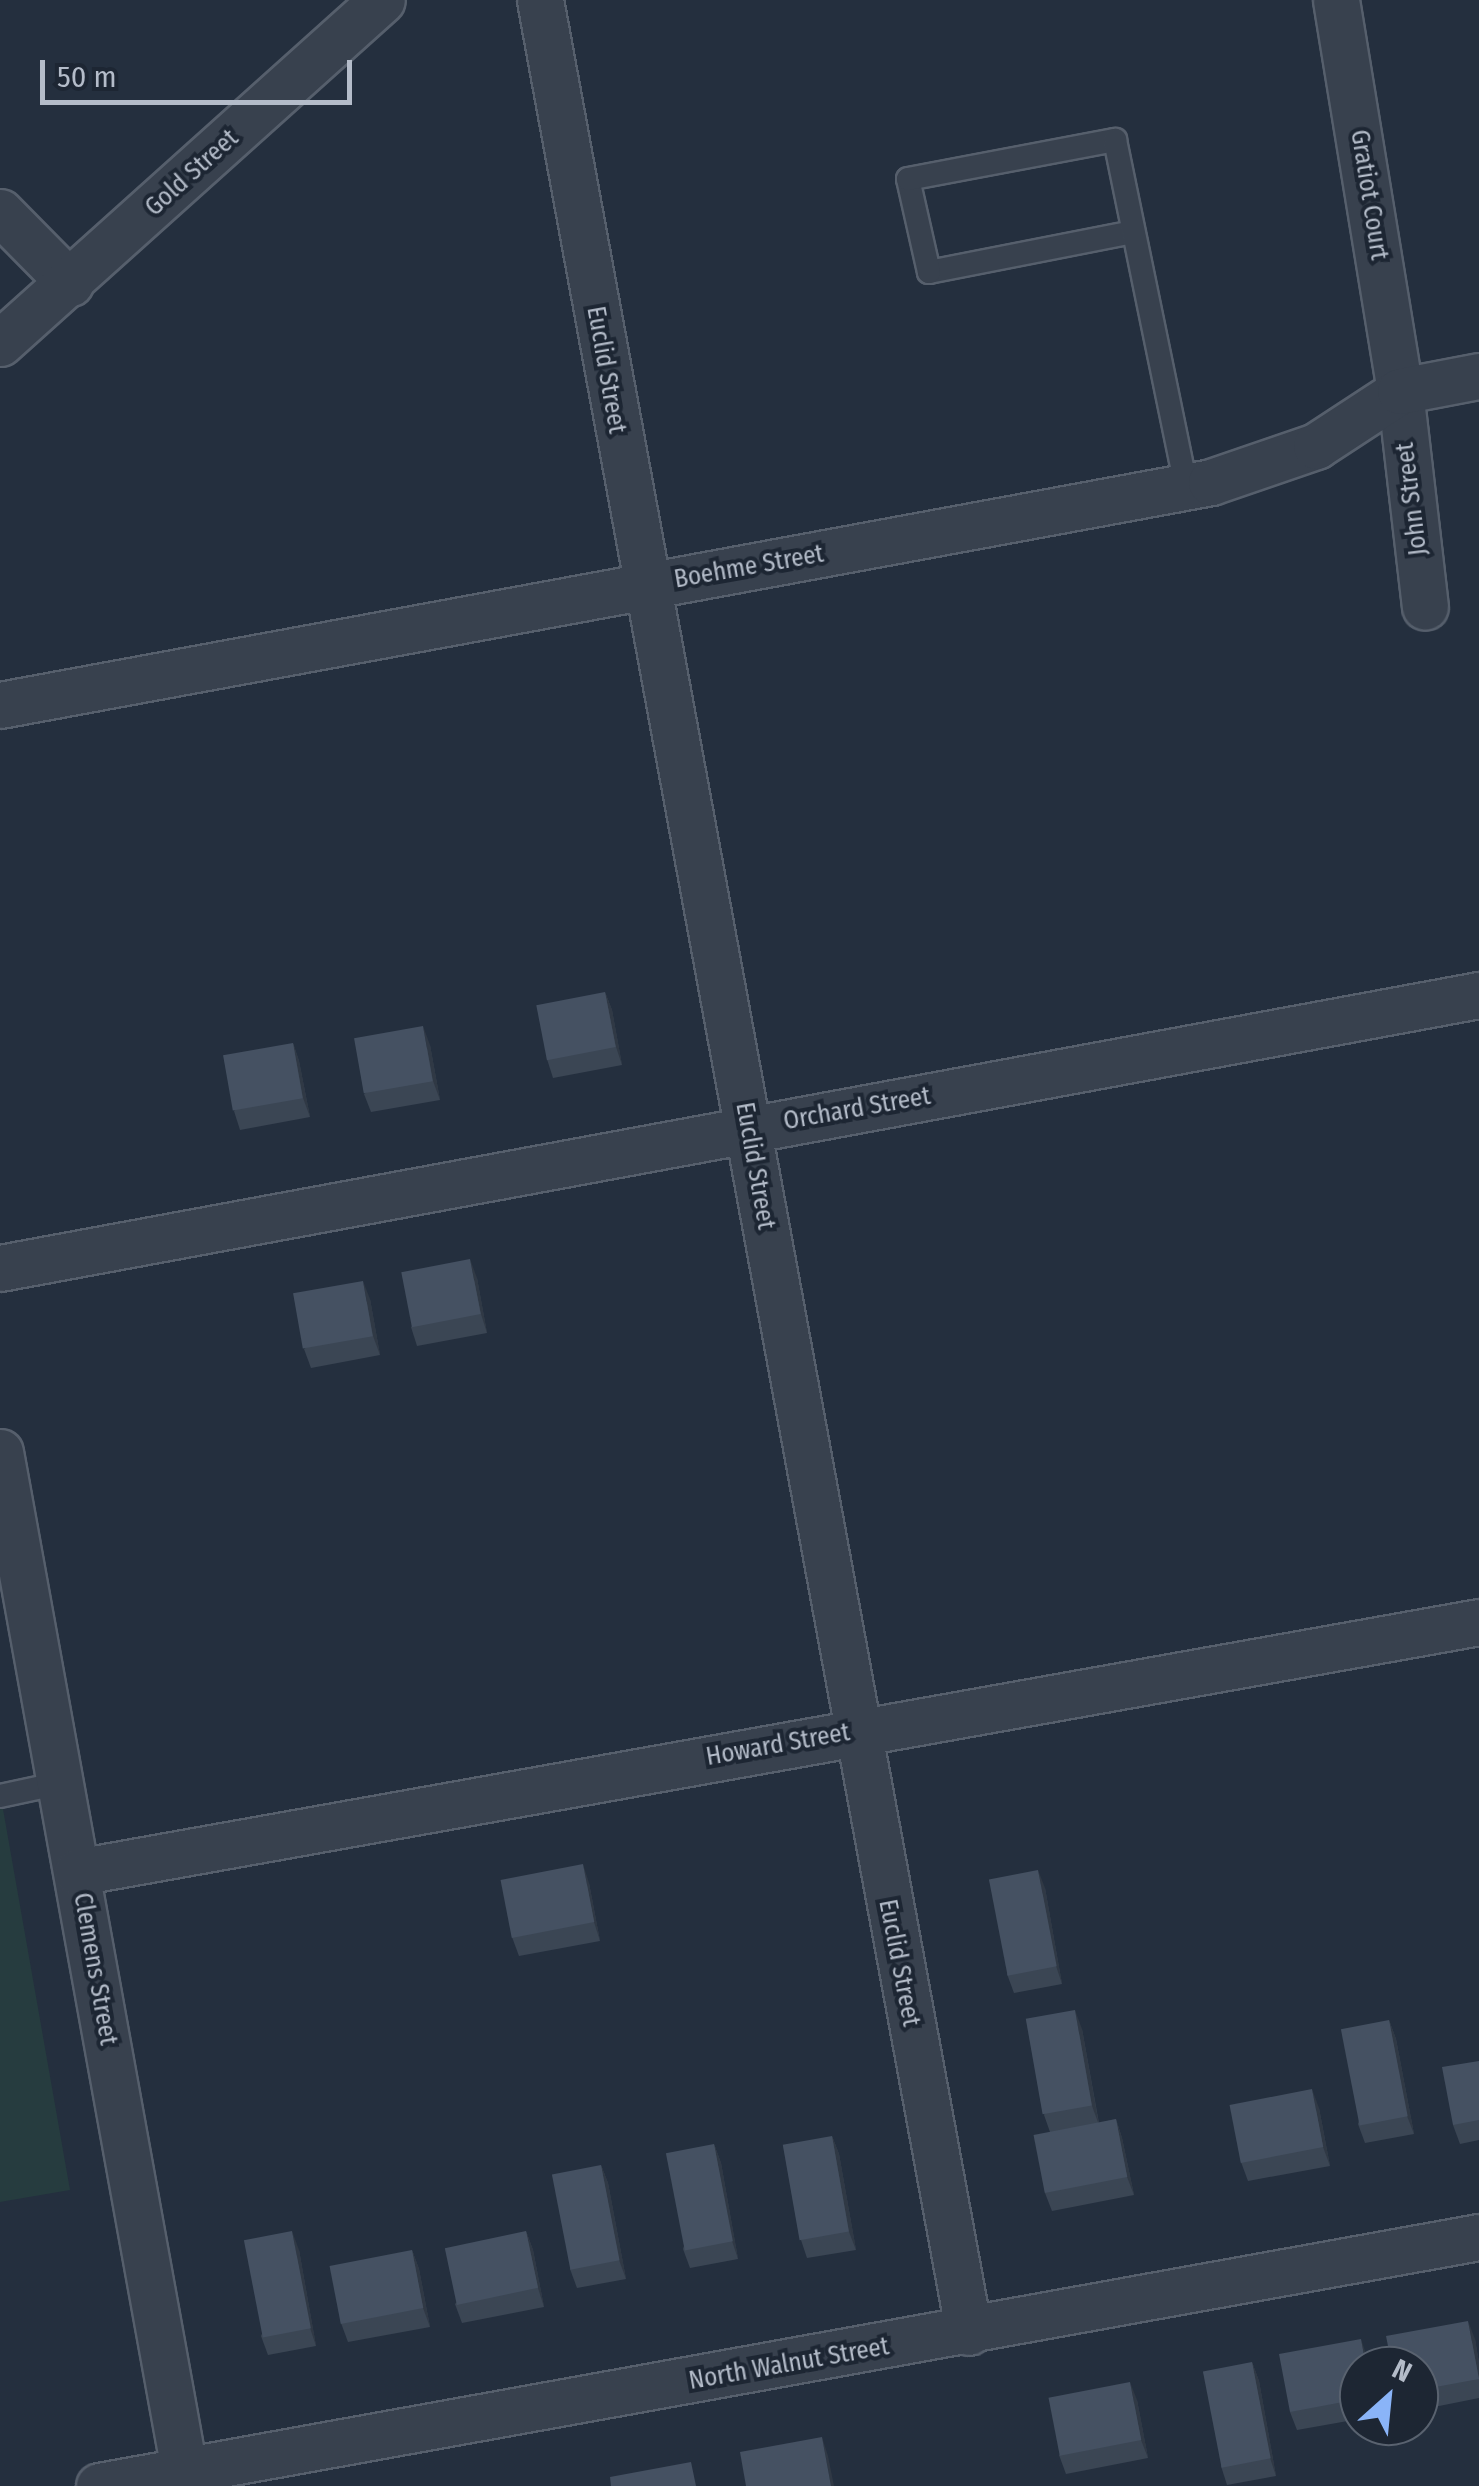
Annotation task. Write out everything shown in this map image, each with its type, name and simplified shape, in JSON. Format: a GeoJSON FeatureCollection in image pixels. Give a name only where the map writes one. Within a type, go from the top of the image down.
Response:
{"type":"FeatureCollection","features":[{"type":"Feature","properties":{"kind":"street","name":"Gold Street"},"geometry":{"type":"LineString","coordinates":[[0,343],[382,0]]}},
{"type":"Feature","properties":{"kind":"street","name":"Euclid Street"},"geometry":{"type":"LineString","coordinates":[[540,0],[855,1732],[969,2332]]}},
{"type":"Feature","properties":{"kind":"street","name":"Gratiot Court"},"geometry":{"type":"LineString","coordinates":[[1336,0],[1400,391]]}},
{"type":"Feature","properties":{"kind":"street"},"geometry":{"type":"LineString","coordinates":[[0,212],[70,284]]}},
{"type":"Feature","properties":{"kind":"street","name":"Boehme Street"},"geometry":{"type":"LineString","coordinates":[[0,705],[1186,487],[1277,463],[1316,446],[1400,391],[1479,376]]}},
{"type":"Feature","properties":{"kind":"street","name":"John Street"},"geometry":{"type":"LineString","coordinates":[[1400,391],[1425,606]]}},
{"type":"Feature","properties":{"kind":"street","name":"Orchard Street"},"geometry":{"type":"LineString","coordinates":[[0,1268],[1479,995]]}},
{"type":"Feature","properties":{"kind":"street","name":"Clemens Street"},"geometry":{"type":"LineString","coordinates":[[0,1452],[186,2478]]}},
{"type":"Feature","properties":{"kind":"street","name":"Howard Street"},"geometry":{"type":"LineString","coordinates":[[78,1872],[1479,1622]]}},
{"type":"Feature","properties":{"kind":"street","name":"North Walnut Street"},"geometry":{"type":"LineString","coordinates":[[99,2486],[186,2478],[1479,2237]]}},
{"type":"Feature","properties":{"kind":"lane"},"geometry":{"type":"LineString","coordinates":[[1133,232],[928,272],[908,179],[1115,140],[1186,487]]}},
{"type":"Feature","properties":{"kind":"lane"},"geometry":{"type":"LineString","coordinates":[[0,1796],[62,1783]]}},
{"type":"Feature","properties":{"kind":"green space"},"geometry":{"type":"Polygon","coordinates":[[[0,1792],[70,2190],[0,2202],[0,1792]]]}},
{"type":"Feature","properties":{"kind":"building"},"geometry":{"type":"Polygon","coordinates":[[[605,992],[616,1047],[547,1060],[536,1005],[605,992]]]}},
{"type":"Feature","properties":{"kind":"building"},"geometry":{"type":"Polygon","coordinates":[[[423,1026],[433,1081],[364,1093],[354,1038],[423,1026]]]}},
{"type":"Feature","properties":{"kind":"building"},"geometry":{"type":"Polygon","coordinates":[[[293,1043],[303,1098],[233,1110],[223,1055],[293,1043]]]}},
{"type":"Feature","properties":{"kind":"building"},"geometry":{"type":"Polygon","coordinates":[[[470,1259],[481,1314],[412,1327],[401,1272],[470,1259]]]}},
{"type":"Feature","properties":{"kind":"building"},"geometry":{"type":"Polygon","coordinates":[[[363,1281],[373,1336],[303,1348],[293,1293],[363,1281]]]}},
{"type":"Feature","properties":{"kind":"building"},"geometry":{"type":"Polygon","coordinates":[[[583,1864],[594,1922],[512,1938],[501,1880],[583,1864]]]}},
{"type":"Feature","properties":{"kind":"building"},"geometry":{"type":"Polygon","coordinates":[[[1038,1870],[1057,1966],[1008,1976],[989,1880],[1038,1870]]]}},
{"type":"Feature","properties":{"kind":"building"},"geometry":{"type":"Polygon","coordinates":[[[1075,2010],[1092,2106],[1043,2114],[1026,2019],[1075,2010]]]}},
{"type":"Feature","properties":{"kind":"building"},"geometry":{"type":"Polygon","coordinates":[[[1389,2020],[1408,2116],[1360,2126],[1341,2029],[1389,2020]]]}},
{"type":"Feature","properties":{"kind":"building"},"geometry":{"type":"Polygon","coordinates":[[[1479,2061],[1479,2120],[1453,2125],[1442,2067],[1479,2061]]]}},
{"type":"Feature","properties":{"kind":"building"},"geometry":{"type":"Polygon","coordinates":[[[1312,2089],[1323,2147],[1241,2163],[1230,2105],[1312,2089]]]}},
{"type":"Feature","properties":{"kind":"building"},"geometry":{"type":"Polygon","coordinates":[[[1116,2119],[1127,2177],[1045,2193],[1034,2135],[1116,2119]]]}},
{"type":"Feature","properties":{"kind":"building"},"geometry":{"type":"Polygon","coordinates":[[[832,2136],[849,2232],[800,2240],[783,2145],[832,2136]]]}},
{"type":"Feature","properties":{"kind":"building"},"geometry":{"type":"Polygon","coordinates":[[[714,2144],[733,2241],[685,2251],[666,2153],[714,2144]]]}},
{"type":"Feature","properties":{"kind":"building"},"geometry":{"type":"Polygon","coordinates":[[[601,2165],[620,2260],[570,2270],[552,2175],[601,2165]]]}},
{"type":"Feature","properties":{"kind":"building"},"geometry":{"type":"Polygon","coordinates":[[[292,2231],[311,2328],[263,2338],[244,2240],[292,2231]]]}},
{"type":"Feature","properties":{"kind":"building"},"geometry":{"type":"Polygon","coordinates":[[[526,2231],[538,2288],[457,2305],[445,2248],[526,2231]]]}},
{"type":"Feature","properties":{"kind":"building"},"geometry":{"type":"Polygon","coordinates":[[[412,2250],[423,2308],[341,2324],[330,2266],[412,2250]]]}},
{"type":"Feature","properties":{"kind":"building"},"geometry":{"type":"Polygon","coordinates":[[[1468,2321],[1479,2379],[1439,2386],[1439,2346],[1388,2346],[1386,2336],[1468,2321]]]}},
{"type":"Feature","properties":{"kind":"building"},"geometry":{"type":"Polygon","coordinates":[[[1361,2339],[1362,2346],[1339,2346],[1339,2403],[1290,2412],[1279,2354],[1361,2339]]]}},
{"type":"Feature","properties":{"kind":"building"},"geometry":{"type":"Polygon","coordinates":[[[1252,2362],[1271,2458],[1222,2468],[1203,2372],[1252,2362]]]}},
{"type":"Feature","properties":{"kind":"building"},"geometry":{"type":"Polygon","coordinates":[[[1130,2382],[1141,2440],[1060,2456],[1049,2398],[1130,2382]]]}},
{"type":"Feature","properties":{"kind":"building"},"geometry":{"type":"Polygon","coordinates":[[[822,2437],[831,2486],[746,2486],[740,2452],[822,2437]]]}},
{"type":"Feature","properties":{"kind":"building"},"geometry":{"type":"Polygon","coordinates":[[[691,2462],[696,2486],[611,2486],[610,2477],[691,2462]]]}}]}
